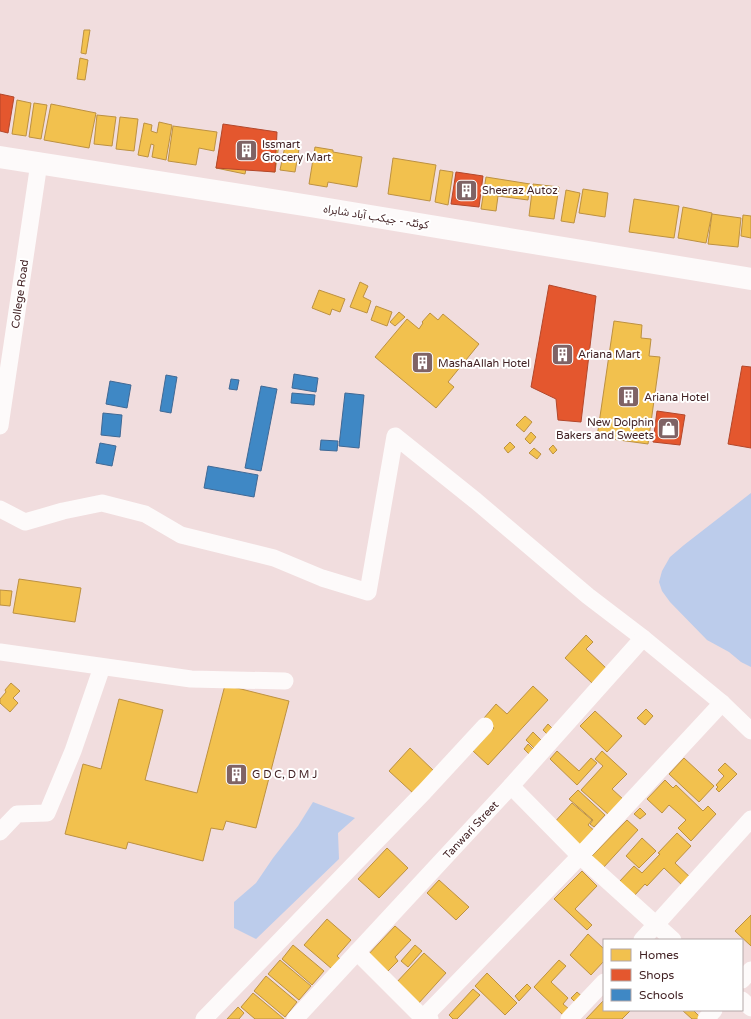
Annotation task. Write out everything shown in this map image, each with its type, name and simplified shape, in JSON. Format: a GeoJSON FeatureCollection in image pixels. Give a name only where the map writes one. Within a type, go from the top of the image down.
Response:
{"type":"FeatureCollection","features":[{"type":"Feature","properties":{"kind":"highway","name":"کوئٹہ - جیکب آباد شاہراہ"},"geometry":{"type":"LineString","coordinates":[[0,157],[310,206],[751,280]]}},
{"type":"Feature","properties":{"kind":"street","name":"College Road"},"geometry":{"type":"LineString","coordinates":[[0,426],[39,163]]}},
{"type":"Feature","properties":{"kind":"street"},"geometry":{"type":"LineString","coordinates":[[0,509],[25,522],[63,511],[102,503],[145,514],[181,535],[274,558],[322,578],[368,592],[395,436],[476,501],[588,596],[643,638],[748,723]]}},
{"type":"Feature","properties":{"kind":"street","name":"Tanwari Street"},"geometry":{"type":"LineString","coordinates":[[295,1019],[511,786],[643,638]]}},
{"type":"Feature","properties":{"kind":"street"},"geometry":{"type":"LineString","coordinates":[[0,652],[191,679],[285,681]]}},
{"type":"Feature","properties":{"kind":"street"},"geometry":{"type":"LineString","coordinates":[[0,832],[17,814],[47,814],[73,751],[102,667]]}},
{"type":"Feature","properties":{"kind":"street"},"geometry":{"type":"LineString","coordinates":[[357,952],[425,1019],[580,856],[722,703]]}},
{"type":"Feature","properties":{"kind":"street"},"geometry":{"type":"LineString","coordinates":[[204,1019],[486,726]]}},
{"type":"Feature","properties":{"kind":"street"},"geometry":{"type":"LineString","coordinates":[[511,786],[580,856],[672,939]]}},
{"type":"Feature","properties":{"kind":"street"},"geometry":{"type":"LineString","coordinates":[[643,939],[751,819]]}},
{"type":"Feature","properties":{"kind":"street"},"geometry":{"type":"LineString","coordinates":[[743,979],[751,970]]}},
{"type":"Feature","properties":{"kind":"street"},"geometry":{"type":"LineString","coordinates":[[569,1019],[603,983]]}},
{"type":"Feature","properties":{"kind":"street"},"geometry":{"type":"LineString","coordinates":[[743,1001],[751,1008]]}},
{"type":"Feature","properties":{"kind":"street"},"geometry":{"type":"LineString","coordinates":[[706,1019],[713,1011]]}},
{"type":"Feature","properties":{"kind":"water"},"geometry":{"type":"Polygon","coordinates":[[[751,493],[751,667],[741,662],[729,652],[707,640],[670,602],[662,591],[659,582],[662,571],[670,557],[751,493]]]}},
{"type":"Feature","properties":{"kind":"water"},"geometry":{"type":"Polygon","coordinates":[[[313,802],[355,818],[338,833],[339,859],[256,939],[234,928],[234,902],[256,883],[298,826],[313,802]]]}},
{"type":"Feature","properties":{"kind":"building: Homes"},"geometry":{"type":"Polygon","coordinates":[[[84,30],[90,30],[86,54],[81,53],[84,30]]]}},
{"type":"Feature","properties":{"kind":"building: Homes"},"geometry":{"type":"Polygon","coordinates":[[[80,58],[88,60],[85,80],[77,79],[80,58]]]}},
{"type":"Feature","properties":{"kind":"building: Homes"},"geometry":{"type":"Polygon","coordinates":[[[17,100],[31,103],[26,136],[12,134],[17,100]]]}},
{"type":"Feature","properties":{"kind":"building: Homes"},"geometry":{"type":"Polygon","coordinates":[[[34,103],[47,105],[41,139],[29,137],[34,103]]]}},
{"type":"Feature","properties":{"kind":"building: Homes"},"geometry":{"type":"Polygon","coordinates":[[[51,104],[96,113],[89,148],[44,140],[51,104]]]}},
{"type":"Feature","properties":{"kind":"building: Homes"},"geometry":{"type":"Polygon","coordinates":[[[97,115],[116,117],[112,146],[94,144],[97,115]]]}},
{"type":"Feature","properties":{"kind":"building: Homes"},"geometry":{"type":"Polygon","coordinates":[[[120,117],[138,119],[134,151],[116,149],[120,117]]]}},
{"type":"Feature","properties":{"kind":"building: Homes"},"geometry":{"type":"Polygon","coordinates":[[[159,122],[172,125],[166,160],[152,157],[154,145],[151,144],[148,157],[138,155],[144,123],[152,125],[151,131],[157,133],[159,122]]]}},
{"type":"Feature","properties":{"kind":"building: Homes"},"geometry":{"type":"Polygon","coordinates":[[[173,126],[217,132],[214,151],[199,148],[196,165],[168,161],[173,126]]]}},
{"type":"Feature","properties":{"kind":"building: Homes"},"geometry":{"type":"Polygon","coordinates":[[[223,133],[252,139],[245,174],[216,168],[223,133]]]}},
{"type":"Feature","properties":{"kind":"building: Homes"},"geometry":{"type":"Polygon","coordinates":[[[255,140],[279,144],[275,172],[250,169],[255,140]]]}},
{"type":"Feature","properties":{"kind":"building: Homes"},"geometry":{"type":"Polygon","coordinates":[[[285,146],[299,149],[295,172],[280,170],[285,146]]]}},
{"type":"Feature","properties":{"kind":"building: Homes"},"geometry":{"type":"Polygon","coordinates":[[[315,147],[362,157],[357,187],[328,182],[327,187],[309,184],[315,147]]]}},
{"type":"Feature","properties":{"kind":"building: Homes"},"geometry":{"type":"Polygon","coordinates":[[[393,158],[436,165],[430,201],[388,194],[393,158]]]}},
{"type":"Feature","properties":{"kind":"building: Homes"},"geometry":{"type":"Polygon","coordinates":[[[440,170],[453,172],[448,205],[435,202],[440,170]]]}},
{"type":"Feature","properties":{"kind":"building: Homes"},"geometry":{"type":"Polygon","coordinates":[[[486,177],[530,184],[528,200],[498,196],[496,211],[481,209],[486,177]]]}},
{"type":"Feature","properties":{"kind":"building: Homes"},"geometry":{"type":"Polygon","coordinates":[[[533,184],[559,187],[554,219],[529,216],[533,184]]]}},
{"type":"Feature","properties":{"kind":"building: Homes"},"geometry":{"type":"Polygon","coordinates":[[[583,189],[608,193],[605,217],[579,213],[583,189]]]}},
{"type":"Feature","properties":{"kind":"building: Homes"},"geometry":{"type":"Polygon","coordinates":[[[566,190],[580,193],[574,223],[561,221],[566,190]]]}},
{"type":"Feature","properties":{"kind":"building: Homes"},"geometry":{"type":"Polygon","coordinates":[[[634,199],[679,206],[674,238],[629,232],[634,199]]]}},
{"type":"Feature","properties":{"kind":"building: Homes"},"geometry":{"type":"Polygon","coordinates":[[[683,207],[712,213],[706,243],[678,238],[683,207]]]}},
{"type":"Feature","properties":{"kind":"building: Homes"},"geometry":{"type":"Polygon","coordinates":[[[712,214],[741,218],[738,247],[708,244],[712,214]]]}},
{"type":"Feature","properties":{"kind":"building: Homes"},"geometry":{"type":"Polygon","coordinates":[[[743,215],[751,216],[751,238],[741,236],[743,215]]]}},
{"type":"Feature","properties":{"kind":"building: Homes"},"geometry":{"type":"Polygon","coordinates":[[[360,282],[368,286],[363,297],[371,301],[367,313],[350,307],[360,282]]]}},
{"type":"Feature","properties":{"kind":"building: Homes"},"geometry":{"type":"Polygon","coordinates":[[[319,290],[345,299],[340,312],[332,309],[330,315],[312,308],[319,290]]]}},
{"type":"Feature","properties":{"kind":"building: Homes"},"geometry":{"type":"Polygon","coordinates":[[[376,306],[392,312],[387,326],[371,320],[376,306]]]}},
{"type":"Feature","properties":{"kind":"building: Homes"},"geometry":{"type":"Polygon","coordinates":[[[399,312],[405,317],[395,326],[390,322],[399,312]]]}},
{"type":"Feature","properties":{"kind":"building: Homes","name":"MashaAllah Hotel"},"geometry":{"type":"Polygon","coordinates":[[[430,313],[438,320],[443,314],[479,344],[448,382],[454,387],[436,408],[375,357],[407,319],[419,329],[423,323],[422,322],[430,313]]]}},
{"type":"Feature","properties":{"kind":"building: Homes","name":"Ariana Hotel"},"geometry":{"type":"Polygon","coordinates":[[[614,321],[642,325],[641,338],[651,339],[649,356],[660,357],[648,444],[597,437],[614,321]]]}},
{"type":"Feature","properties":{"kind":"building: Homes"},"geometry":{"type":"Polygon","coordinates":[[[525,416],[532,422],[524,432],[516,425],[525,416]]]}},
{"type":"Feature","properties":{"kind":"building: Homes"},"geometry":{"type":"Polygon","coordinates":[[[531,432],[536,437],[530,444],[525,439],[531,432]]]}},
{"type":"Feature","properties":{"kind":"building: Homes"},"geometry":{"type":"Polygon","coordinates":[[[510,442],[515,447],[508,453],[504,448],[510,442]]]}},
{"type":"Feature","properties":{"kind":"building: Homes"},"geometry":{"type":"Polygon","coordinates":[[[553,445],[557,450],[553,454],[549,449],[553,445]]]}},
{"type":"Feature","properties":{"kind":"building: Homes"},"geometry":{"type":"Polygon","coordinates":[[[534,448],[541,454],[537,459],[529,453],[534,448]]]}},
{"type":"Feature","properties":{"kind":"building: Homes"},"geometry":{"type":"Polygon","coordinates":[[[19,579],[81,588],[75,622],[13,613],[19,579]]]}},
{"type":"Feature","properties":{"kind":"building: Homes"},"geometry":{"type":"Polygon","coordinates":[[[0,590],[12,591],[10,606],[0,605],[0,590]]]}},
{"type":"Feature","properties":{"kind":"building: Homes"},"geometry":{"type":"Polygon","coordinates":[[[586,635],[593,642],[586,649],[606,668],[592,683],[565,658],[586,635]]]}},
{"type":"Feature","properties":{"kind":"building: Homes"},"geometry":{"type":"Polygon","coordinates":[[[11,683],[20,691],[13,698],[18,703],[10,712],[0,703],[0,699],[11,683]]]}},
{"type":"Feature","properties":{"kind":"building: Homes","name":"G D C, D M J"},"geometry":{"type":"Polygon","coordinates":[[[225,685],[289,701],[256,828],[226,821],[223,830],[211,828],[203,861],[128,842],[126,849],[65,834],[83,764],[101,769],[119,699],[163,710],[145,780],[197,793],[225,685]]]}},
{"type":"Feature","properties":{"kind":"building: Homes"},"geometry":{"type":"Polygon","coordinates":[[[533,686],[548,700],[488,765],[473,751],[494,728],[484,718],[496,704],[507,714],[533,686]]]}},
{"type":"Feature","properties":{"kind":"building: Homes"},"geometry":{"type":"Polygon","coordinates":[[[646,709],[653,716],[645,725],[637,718],[646,709]]]}},
{"type":"Feature","properties":{"kind":"building: Homes"},"geometry":{"type":"Polygon","coordinates":[[[595,711],[622,736],[607,752],[580,726],[595,711]]]}},
{"type":"Feature","properties":{"kind":"building: Homes"},"geometry":{"type":"Polygon","coordinates":[[[548,724],[552,728],[547,734],[543,730],[548,724]]]}},
{"type":"Feature","properties":{"kind":"building: Homes"},"geometry":{"type":"Polygon","coordinates":[[[533,732],[542,741],[535,749],[526,740],[533,732]]]}},
{"type":"Feature","properties":{"kind":"building: Homes"},"geometry":{"type":"Polygon","coordinates":[[[528,744],[534,750],[530,755],[524,749],[528,744]]]}},
{"type":"Feature","properties":{"kind":"building: Homes"},"geometry":{"type":"Polygon","coordinates":[[[410,748],[435,772],[414,794],[389,771],[410,748]]]}},
{"type":"Feature","properties":{"kind":"building: Homes"},"geometry":{"type":"Polygon","coordinates":[[[557,751],[579,771],[591,758],[597,763],[577,785],[550,759],[557,751]]]}},
{"type":"Feature","properties":{"kind":"building: Homes"},"geometry":{"type":"Polygon","coordinates":[[[602,751],[627,774],[612,789],[624,800],[609,815],[581,790],[603,766],[595,759],[602,751]]]}},
{"type":"Feature","properties":{"kind":"building: Homes"},"geometry":{"type":"Polygon","coordinates":[[[684,758],[714,786],[699,802],[669,774],[684,758]]]}},
{"type":"Feature","properties":{"kind":"building: Homes"},"geometry":{"type":"Polygon","coordinates":[[[725,763],[737,774],[719,792],[716,789],[718,787],[716,785],[724,776],[718,770],[725,763]]]}},
{"type":"Feature","properties":{"kind":"building: Homes"},"geometry":{"type":"Polygon","coordinates":[[[665,780],[673,788],[676,785],[703,811],[708,806],[716,814],[691,841],[678,828],[686,820],[669,805],[662,813],[647,799],[665,780]]]}},
{"type":"Feature","properties":{"kind":"building: Homes"},"geometry":{"type":"Polygon","coordinates":[[[578,790],[605,815],[594,827],[590,824],[593,820],[569,799],[578,790]]]}},
{"type":"Feature","properties":{"kind":"building: Homes"},"geometry":{"type":"Polygon","coordinates":[[[572,803],[592,820],[588,825],[597,833],[580,851],[552,825],[572,803]]]}},
{"type":"Feature","properties":{"kind":"building: Homes"},"geometry":{"type":"Polygon","coordinates":[[[640,808],[646,814],[640,819],[634,814],[640,808]]]}},
{"type":"Feature","properties":{"kind":"building: Homes"},"geometry":{"type":"Polygon","coordinates":[[[627,820],[638,830],[603,868],[591,857],[627,820]]]}},
{"type":"Feature","properties":{"kind":"building: Homes"},"geometry":{"type":"Polygon","coordinates":[[[677,833],[691,846],[675,863],[692,879],[684,887],[664,868],[647,886],[645,884],[634,896],[619,882],[634,866],[642,873],[677,833]]]}},
{"type":"Feature","properties":{"kind":"building: Homes"},"geometry":{"type":"Polygon","coordinates":[[[642,838],[656,851],[639,868],[626,856],[642,838]]]}},
{"type":"Feature","properties":{"kind":"building: Homes"},"geometry":{"type":"Polygon","coordinates":[[[387,848],[408,868],[379,898],[358,879],[387,848]]]}},
{"type":"Feature","properties":{"kind":"building: Homes"},"geometry":{"type":"Polygon","coordinates":[[[582,871],[597,886],[575,909],[592,925],[587,930],[554,899],[582,871]]]}},
{"type":"Feature","properties":{"kind":"building: Homes"},"geometry":{"type":"Polygon","coordinates":[[[439,880],[469,907],[456,920],[427,893],[439,880]]]}},
{"type":"Feature","properties":{"kind":"building: Homes"},"geometry":{"type":"Polygon","coordinates":[[[751,915],[751,946],[735,931],[751,915]]]}},
{"type":"Feature","properties":{"kind":"building: Homes"},"geometry":{"type":"Polygon","coordinates":[[[327,919],[351,940],[337,956],[340,959],[332,969],[304,945],[327,919]]]}},
{"type":"Feature","properties":{"kind":"building: Homes"},"geometry":{"type":"Polygon","coordinates":[[[395,926],[411,940],[395,957],[398,961],[385,974],[366,957],[395,926]]]}},
{"type":"Feature","properties":{"kind":"building: Homes"},"geometry":{"type":"Polygon","coordinates":[[[588,934],[603,948],[603,962],[591,975],[570,955],[588,934]]]}},
{"type":"Feature","properties":{"kind":"building: Homes"},"geometry":{"type":"Polygon","coordinates":[[[293,945],[324,971],[312,985],[282,959],[293,945]]]}},
{"type":"Feature","properties":{"kind":"building: Homes"},"geometry":{"type":"Polygon","coordinates":[[[415,945],[422,951],[408,967],[401,961],[415,945]]]}},
{"type":"Feature","properties":{"kind":"building: Homes"},"geometry":{"type":"Polygon","coordinates":[[[424,953],[446,973],[418,1004],[395,984],[424,953]]]}},
{"type":"Feature","properties":{"kind":"building: Homes"},"geometry":{"type":"Polygon","coordinates":[[[280,960],[311,986],[299,1000],[268,974],[280,960]]]}},
{"type":"Feature","properties":{"kind":"building: Homes"},"geometry":{"type":"Polygon","coordinates":[[[559,960],[566,966],[551,982],[568,998],[563,1004],[569,1009],[564,1016],[534,987],[559,960]]]}},
{"type":"Feature","properties":{"kind":"building: Homes"},"geometry":{"type":"Polygon","coordinates":[[[487,973],[517,1003],[505,1015],[475,986],[487,973]]]}},
{"type":"Feature","properties":{"kind":"building: Homes"},"geometry":{"type":"Polygon","coordinates":[[[266,976],[297,1002],[285,1017],[254,991],[266,976]]]}},
{"type":"Feature","properties":{"kind":"building: Homes"},"geometry":{"type":"Polygon","coordinates":[[[527,984],[531,988],[519,1001],[515,996],[527,984]]]}},
{"type":"Feature","properties":{"kind":"building: Homes"},"geometry":{"type":"Polygon","coordinates":[[[473,989],[480,995],[457,1019],[453,1019],[449,1015],[473,989]]]}},
{"type":"Feature","properties":{"kind":"building: Homes"},"geometry":{"type":"Polygon","coordinates":[[[577,992],[585,999],[579,1006],[571,998],[577,992]]]}},
{"type":"Feature","properties":{"kind":"building: Homes"},"geometry":{"type":"Polygon","coordinates":[[[253,993],[284,1019],[255,1019],[241,1007],[253,993]]]}},
{"type":"Feature","properties":{"kind":"building: Homes"},"geometry":{"type":"Polygon","coordinates":[[[603,1001],[603,1011],[630,1011],[622,1019],[586,1019],[603,1001]]]}},
{"type":"Feature","properties":{"kind":"building: Homes"},"geometry":{"type":"Polygon","coordinates":[[[238,1007],[244,1013],[239,1019],[227,1019],[238,1007]]]}},
{"type":"Feature","properties":{"kind":"building: Homes"},"geometry":{"type":"Polygon","coordinates":[[[683,1011],[694,1011],[701,1018],[692,1019],[683,1011]]]}},
{"type":"Feature","properties":{"kind":"building: Shops"},"geometry":{"type":"Polygon","coordinates":[[[0,94],[14,97],[8,133],[0,131],[0,94]]]}},
{"type":"Feature","properties":{"kind":"building: Shops","name":"Issmart Grocery Mart"},"geometry":{"type":"Polygon","coordinates":[[[223,124],[277,132],[275,172],[216,168],[223,124]]]}},
{"type":"Feature","properties":{"kind":"building: Shops","name":"Sheeraz Autoz"},"geometry":{"type":"Polygon","coordinates":[[[456,172],[483,176],[479,207],[451,204],[456,172]]]}},
{"type":"Feature","properties":{"kind":"building: Shops","name":"Ariana Mart"},"geometry":{"type":"Polygon","coordinates":[[[549,285],[596,296],[581,422],[558,420],[556,399],[531,387],[549,285]]]}},
{"type":"Feature","properties":{"kind":"building: Shops"},"geometry":{"type":"Polygon","coordinates":[[[742,366],[751,367],[751,448],[728,444],[742,366]]]}},
{"type":"Feature","properties":{"kind":"building: Shops","name":"New Dolphin Bakers and Sweets"},"geometry":{"type":"Polygon","coordinates":[[[657,411],[685,415],[680,445],[653,442],[657,411]]]}},
{"type":"Feature","properties":{"kind":"building: Schools"},"geometry":{"type":"Polygon","coordinates":[[[294,374],[318,378],[316,392],[292,388],[294,374]]]}},
{"type":"Feature","properties":{"kind":"building: Schools"},"geometry":{"type":"Polygon","coordinates":[[[166,375],[177,377],[171,413],[160,411],[166,375]]]}},
{"type":"Feature","properties":{"kind":"building: Schools"},"geometry":{"type":"Polygon","coordinates":[[[231,379],[239,380],[237,390],[229,389],[231,379]]]}},
{"type":"Feature","properties":{"kind":"building: Schools"},"geometry":{"type":"Polygon","coordinates":[[[110,381],[131,385],[127,408],[106,404],[110,381]]]}},
{"type":"Feature","properties":{"kind":"building: Schools"},"geometry":{"type":"Polygon","coordinates":[[[261,386],[277,389],[261,471],[245,468],[261,386]]]}},
{"type":"Feature","properties":{"kind":"building: Schools"},"geometry":{"type":"Polygon","coordinates":[[[292,393],[315,395],[314,405],[291,403],[292,393]]]}},
{"type":"Feature","properties":{"kind":"building: Schools"},"geometry":{"type":"Polygon","coordinates":[[[345,393],[364,395],[359,448],[339,446],[345,393]]]}},
{"type":"Feature","properties":{"kind":"building: Schools"},"geometry":{"type":"Polygon","coordinates":[[[103,413],[122,415],[120,437],[101,435],[103,413]]]}},
{"type":"Feature","properties":{"kind":"building: Schools"},"geometry":{"type":"Polygon","coordinates":[[[321,440],[338,441],[337,451],[320,450],[321,440]]]}},
{"type":"Feature","properties":{"kind":"building: Schools"},"geometry":{"type":"Polygon","coordinates":[[[100,443],[116,446],[112,466],[96,463],[100,443]]]}},
{"type":"Feature","properties":{"kind":"building: Schools"},"geometry":{"type":"Polygon","coordinates":[[[208,466],[258,475],[254,497],[204,488],[208,466]]]}},
{"type":"Feature","properties":{"kind":"place","name":"Issmart Grocery Mart"},"geometry":{"type":"Point","coordinates":[247,150]}},
{"type":"Feature","properties":{"kind":"place","name":"Sheeraz Autoz"},"geometry":{"type":"Point","coordinates":[467,190]}},
{"type":"Feature","properties":{"kind":"place","name":"Ariana Mart"},"geometry":{"type":"Point","coordinates":[563,354]}},
{"type":"Feature","properties":{"kind":"place","name":"MashaAllah Hotel"},"geometry":{"type":"Point","coordinates":[423,363]}},
{"type":"Feature","properties":{"kind":"place","name":"Ariana Hotel"},"geometry":{"type":"Point","coordinates":[629,397]}},
{"type":"Feature","properties":{"kind":"place","name":"New Dolphin Bakers and Sweets"},"geometry":{"type":"Point","coordinates":[669,428]}},
{"type":"Feature","properties":{"kind":"place","name":"G D C, D M J"},"geometry":{"type":"Point","coordinates":[236,774]}}]}
